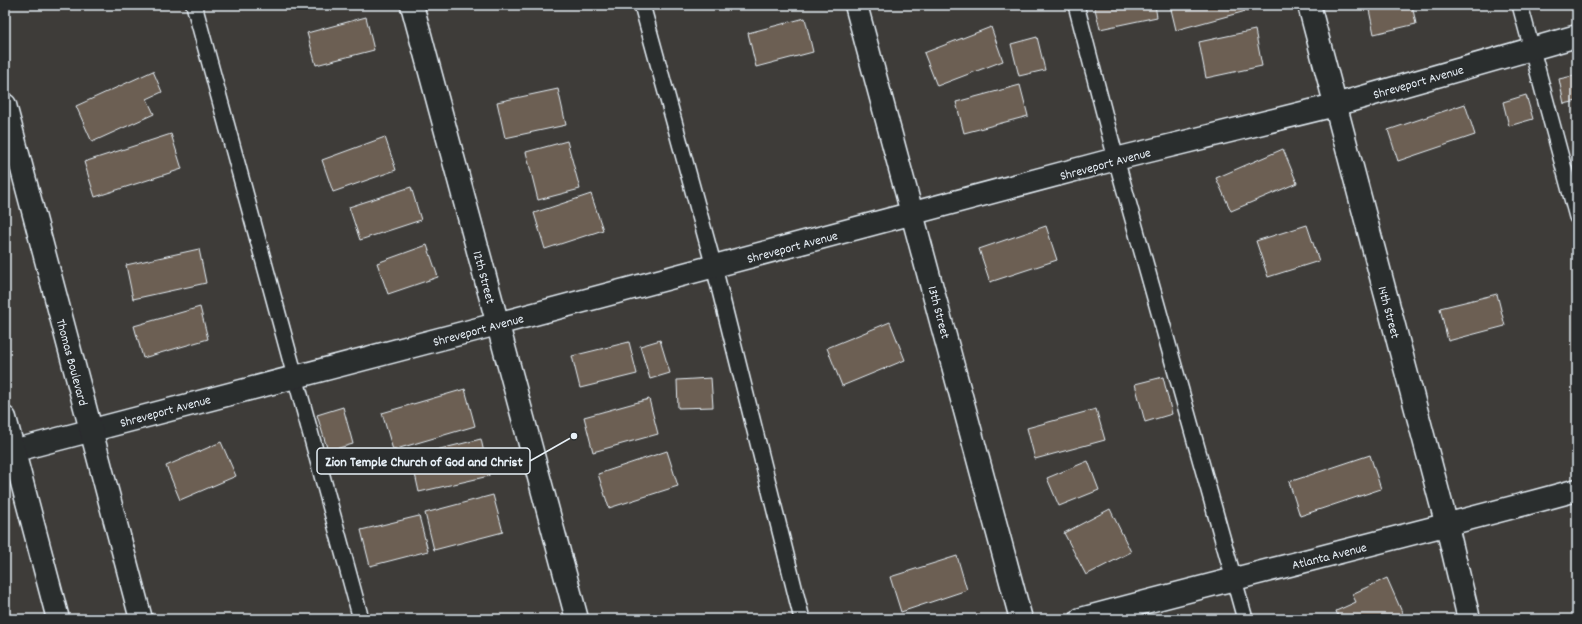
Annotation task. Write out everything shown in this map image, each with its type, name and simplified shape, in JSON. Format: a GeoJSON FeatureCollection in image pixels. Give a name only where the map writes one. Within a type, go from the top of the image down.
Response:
{"type":"FeatureCollection","features":[{"type":"Feature","properties":{"kind":"street","name":"12th Street"},"geometry":{"type":"LineString","coordinates":[[412,5],[577,619]]}},
{"type":"Feature","properties":{"kind":"street","name":"13th Street"},"geometry":{"type":"LineString","coordinates":[[856,5],[914,214],[1021,619]]}},
{"type":"Feature","properties":{"kind":"street","name":"14th Street"},"geometry":{"type":"LineString","coordinates":[[1309,5],[1447,526],[1469,619]]}},
{"type":"Feature","properties":{"kind":"street","name":"Shreveport Avenue"},"geometry":{"type":"LineString","coordinates":[[9,452],[714,267],[1116,159],[1335,105],[1577,36]]}},
{"type":"Feature","properties":{"kind":"street","name":"Thomas Boulevard"},"geometry":{"type":"LineString","coordinates":[[5,105],[141,619]]}},
{"type":"Feature","properties":{"kind":"street"},"geometry":{"type":"LineString","coordinates":[[5,418],[9,452],[58,619]]}},
{"type":"Feature","properties":{"kind":"street","name":"Atlanta Avenue"},"geometry":{"type":"LineString","coordinates":[[1081,619],[1233,578],[1447,526],[1577,490]]}},
{"type":"Feature","properties":{"kind":"lane"},"geometry":{"type":"LineString","coordinates":[[194,5],[361,619]]}},
{"type":"Feature","properties":{"kind":"lane"},"geometry":{"type":"LineString","coordinates":[[642,5],[714,267],[802,619]]}},
{"type":"Feature","properties":{"kind":"lane"},"geometry":{"type":"LineString","coordinates":[[1076,5],[1116,159],[1245,619]]}},
{"type":"Feature","properties":{"kind":"lane"},"geometry":{"type":"LineString","coordinates":[[1520,5],[1577,217]]}},
{"type":"Feature","properties":{"kind":"building"},"geometry":{"type":"Polygon","coordinates":[[[1094,5],[1155,5],[1157,17],[1100,29],[1094,5]]]}},
{"type":"Feature","properties":{"kind":"building"},"geometry":{"type":"Polygon","coordinates":[[[1170,5],[1256,5],[1257,8],[1176,30],[1170,5]]]}},
{"type":"Feature","properties":{"kind":"building"},"geometry":{"type":"Polygon","coordinates":[[[1368,5],[1412,5],[1416,24],[1374,34],[1368,5]]]}},
{"type":"Feature","properties":{"kind":"building"},"geometry":{"type":"Polygon","coordinates":[[[366,17],[374,50],[316,65],[307,33],[366,17]]]}},
{"type":"Feature","properties":{"kind":"building"},"geometry":{"type":"Polygon","coordinates":[[[805,18],[813,52],[756,67],[748,33],[805,18]]]}},
{"type":"Feature","properties":{"kind":"building"},"geometry":{"type":"Polygon","coordinates":[[[991,27],[1003,61],[937,86],[924,53],[991,27]]]}},
{"type":"Feature","properties":{"kind":"building"},"geometry":{"type":"Polygon","coordinates":[[[1255,30],[1262,66],[1206,78],[1199,42],[1255,30]]]}},
{"type":"Feature","properties":{"kind":"building"},"geometry":{"type":"Polygon","coordinates":[[[1037,37],[1045,70],[1019,76],[1011,44],[1037,37]]]}},
{"type":"Feature","properties":{"kind":"building"},"geometry":{"type":"Polygon","coordinates":[[[153,71],[162,92],[147,99],[154,114],[92,142],[76,106],[153,71]]]}},
{"type":"Feature","properties":{"kind":"building"},"geometry":{"type":"Polygon","coordinates":[[[1577,75],[1577,101],[1564,104],[1559,79],[1577,75]]]}},
{"type":"Feature","properties":{"kind":"building"},"geometry":{"type":"Polygon","coordinates":[[[1020,85],[1028,116],[964,133],[956,102],[1020,85]]]}},
{"type":"Feature","properties":{"kind":"building"},"geometry":{"type":"Polygon","coordinates":[[[558,89],[566,125],[505,138],[497,102],[558,89]]]}},
{"type":"Feature","properties":{"kind":"building"},"geometry":{"type":"Polygon","coordinates":[[[1526,95],[1533,119],[1509,126],[1503,102],[1526,95]]]}},
{"type":"Feature","properties":{"kind":"building"},"geometry":{"type":"Polygon","coordinates":[[[1465,104],[1475,135],[1398,161],[1388,130],[1465,104]]]}},
{"type":"Feature","properties":{"kind":"building"},"geometry":{"type":"Polygon","coordinates":[[[171,134],[182,169],[95,197],[84,162],[171,134]]]}},
{"type":"Feature","properties":{"kind":"building"},"geometry":{"type":"Polygon","coordinates":[[[385,137],[396,170],[333,192],[322,160],[385,137]]]}},
{"type":"Feature","properties":{"kind":"building"},"geometry":{"type":"Polygon","coordinates":[[[567,141],[580,189],[538,200],[526,152],[567,141]]]}},
{"type":"Feature","properties":{"kind":"building"},"geometry":{"type":"Polygon","coordinates":[[[1283,149],[1297,183],[1231,211],[1216,178],[1283,149]]]}},
{"type":"Feature","properties":{"kind":"building"},"geometry":{"type":"Polygon","coordinates":[[[411,187],[421,220],[360,240],[349,207],[411,187]]]}},
{"type":"Feature","properties":{"kind":"building"},"geometry":{"type":"Polygon","coordinates":[[[591,194],[603,230],[545,249],[534,213],[591,194]]]}},
{"type":"Feature","properties":{"kind":"building"},"geometry":{"type":"Polygon","coordinates":[[[1307,225],[1319,261],[1268,277],[1256,241],[1307,225]]]}},
{"type":"Feature","properties":{"kind":"building"},"geometry":{"type":"Polygon","coordinates":[[[1046,226],[1057,260],[990,282],[979,249],[1046,226]]]}},
{"type":"Feature","properties":{"kind":"building"},"geometry":{"type":"Polygon","coordinates":[[[427,245],[438,277],[388,294],[377,263],[427,245]]]}},
{"type":"Feature","properties":{"kind":"building"},"geometry":{"type":"Polygon","coordinates":[[[199,249],[206,283],[133,299],[126,265],[199,249]]]}},
{"type":"Feature","properties":{"kind":"building"},"geometry":{"type":"Polygon","coordinates":[[[1497,294],[1505,326],[1448,341],[1440,308],[1497,294]]]}},
{"type":"Feature","properties":{"kind":"building"},"geometry":{"type":"Polygon","coordinates":[[[200,307],[208,339],[143,358],[134,326],[200,307]]]}},
{"type":"Feature","properties":{"kind":"building"},"geometry":{"type":"Polygon","coordinates":[[[890,322],[905,360],[842,386],[827,348],[890,322]]]}},
{"type":"Feature","properties":{"kind":"building"},"geometry":{"type":"Polygon","coordinates":[[[660,340],[670,373],[650,379],[640,346],[660,340]]]}},
{"type":"Feature","properties":{"kind":"building"},"geometry":{"type":"Polygon","coordinates":[[[629,342],[637,374],[580,388],[572,356],[629,342]]]}},
{"type":"Feature","properties":{"kind":"building"},"geometry":{"type":"Polygon","coordinates":[[[1163,377],[1172,414],[1145,422],[1135,384],[1163,377]]]}},
{"type":"Feature","properties":{"kind":"building"},"geometry":{"type":"Polygon","coordinates":[[[711,378],[713,407],[678,408],[677,380],[711,378]]]}},
{"type":"Feature","properties":{"kind":"building"},"geometry":{"type":"Polygon","coordinates":[[[465,389],[475,426],[393,450],[382,413],[465,389]]]}},
{"type":"Feature","properties":{"kind":"building"},"geometry":{"type":"Polygon","coordinates":[[[649,399],[658,434],[593,452],[584,417],[649,399]]]}},
{"type":"Feature","properties":{"kind":"building"},"geometry":{"type":"Polygon","coordinates":[[[343,407],[353,444],[328,451],[317,415],[343,407]]]}},
{"type":"Feature","properties":{"kind":"building"},"geometry":{"type":"Polygon","coordinates":[[[1096,409],[1105,440],[1035,459],[1027,428],[1096,409]]]}},
{"type":"Feature","properties":{"kind":"building"},"geometry":{"type":"Polygon","coordinates":[[[481,439],[489,476],[419,492],[411,456],[481,439]]]}},
{"type":"Feature","properties":{"kind":"building"},"geometry":{"type":"Polygon","coordinates":[[[221,442],[236,476],[180,500],[166,466],[221,442]]]}},
{"type":"Feature","properties":{"kind":"building"},"geometry":{"type":"Polygon","coordinates":[[[667,451],[678,486],[609,508],[598,474],[667,451]]]}},
{"type":"Feature","properties":{"kind":"building"},"geometry":{"type":"Polygon","coordinates":[[[1370,455],[1381,489],[1300,516],[1289,482],[1370,455]]]}},
{"type":"Feature","properties":{"kind":"building"},"geometry":{"type":"Polygon","coordinates":[[[1088,461],[1099,490],[1059,506],[1047,478],[1088,461]]]}},
{"type":"Feature","properties":{"kind":"building"},"geometry":{"type":"Polygon","coordinates":[[[493,495],[503,532],[434,550],[425,513],[493,495]]]}},
{"type":"Feature","properties":{"kind":"building"},"geometry":{"type":"Polygon","coordinates":[[[1110,509],[1131,552],[1086,575],[1064,533],[1110,509]]]}},
{"type":"Feature","properties":{"kind":"building"},"geometry":{"type":"Polygon","coordinates":[[[419,516],[428,551],[370,566],[361,530],[419,516]]]}},
{"type":"Feature","properties":{"kind":"building"},"geometry":{"type":"Polygon","coordinates":[[[957,556],[967,590],[901,612],[890,577],[957,556]]]}},
{"type":"Feature","properties":{"kind":"building"},"geometry":{"type":"Polygon","coordinates":[[[1387,578],[1405,619],[1339,619],[1336,611],[1356,602],[1352,594],[1387,578]]]}},
{"type":"Feature","properties":{"kind":"place","name":"Zion Temple Church of God and Christ"},"geometry":{"type":"Point","coordinates":[574,436]}}]}
